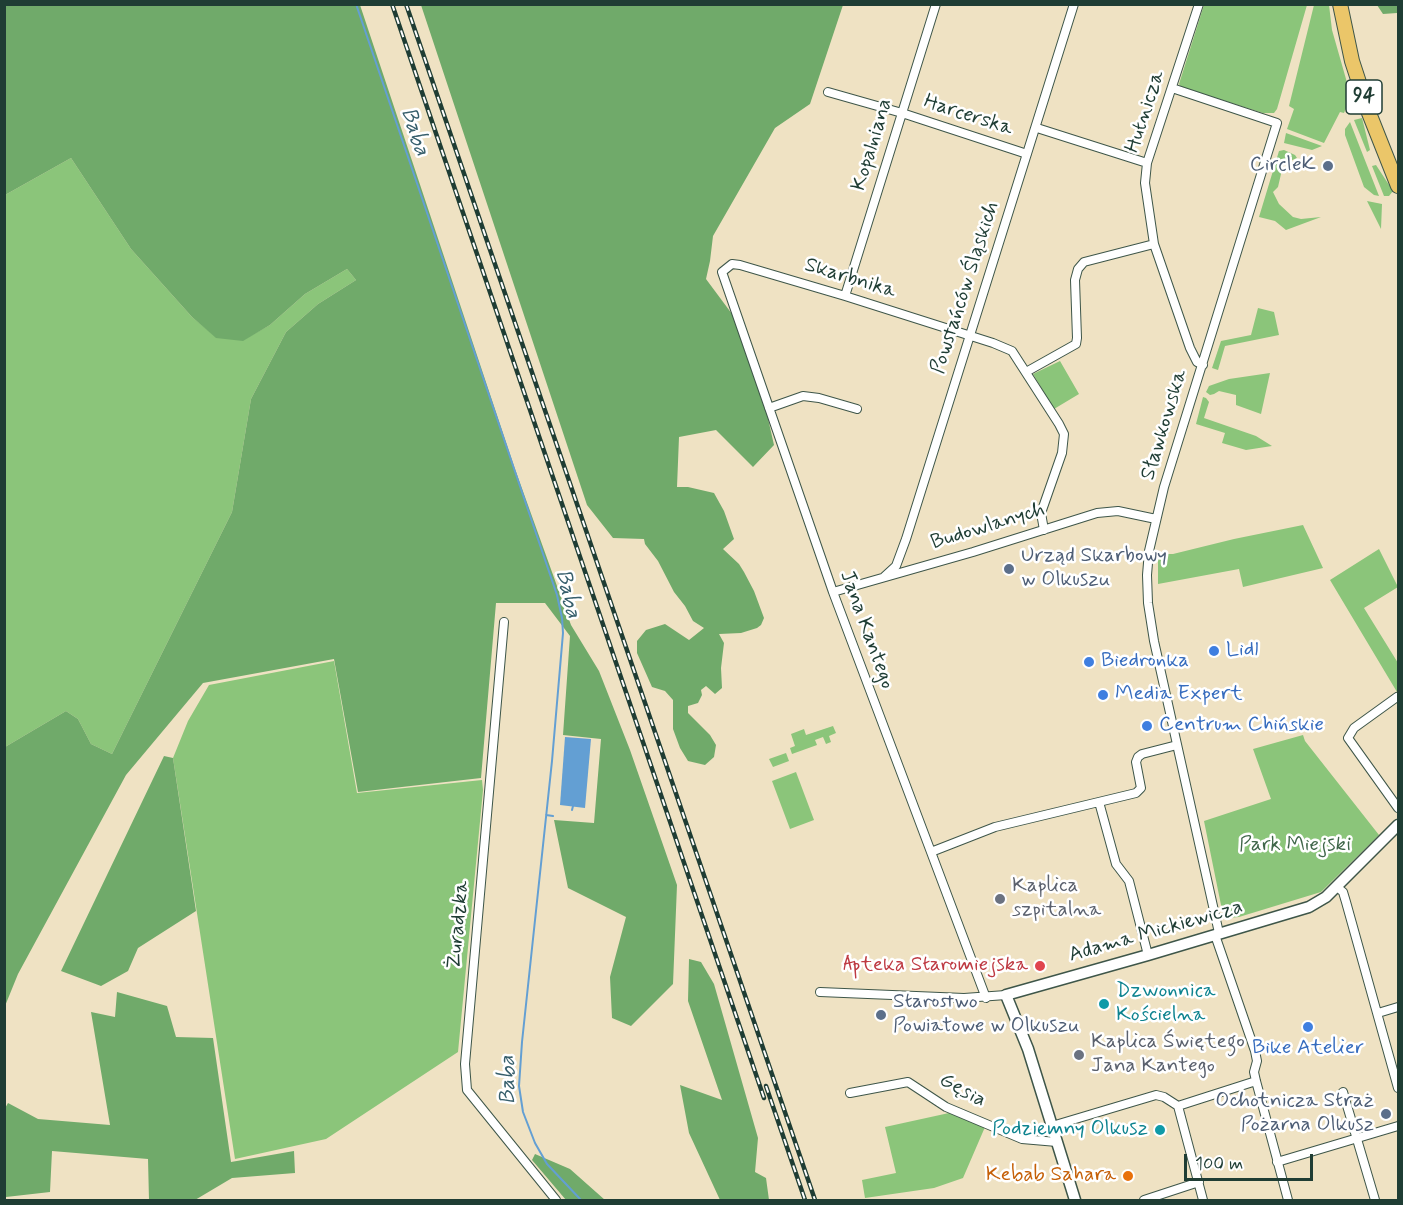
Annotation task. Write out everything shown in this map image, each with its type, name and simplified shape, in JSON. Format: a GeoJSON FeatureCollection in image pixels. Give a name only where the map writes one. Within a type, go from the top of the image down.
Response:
{"type":"FeatureCollection","features":[{"type":"Feature","properties":{"kind":"main road","name":"94"},"geometry":{"type":"LineString","coordinates":[[1340,4],[1352,62],[1398,186]]}},
{"type":"Feature","properties":{"kind":"street","name":"Kopalniana"},"geometry":{"type":"LineString","coordinates":[[845,296],[936,4]]}},
{"type":"Feature","properties":{"kind":"street","name":"Powstańców Śląskich"},"geometry":{"type":"LineString","coordinates":[[884,577],[896,566],[903,547],[1037,128],[1074,4]]}},
{"type":"Feature","properties":{"kind":"street","name":"Hutnicza"},"geometry":{"type":"LineString","coordinates":[[1199,4],[1147,163],[1145,183],[1154,244],[1190,348],[1197,362],[1203,365]]}},
{"type":"Feature","properties":{"kind":"street","name":"Sławkowska"},"geometry":{"type":"LineString","coordinates":[[1172,88],[1277,123],[1156,519],[1149,551],[1148,603],[1154,641],[1217,934],[1255,1051],[1257,1061],[1254,1072],[1288,1200]]}},
{"type":"Feature","properties":{"kind":"street","name":"Harcerska"},"geometry":{"type":"LineString","coordinates":[[828,92],[902,113],[1027,154]]}},
{"type":"Feature","properties":{"kind":"street"},"geometry":{"type":"LineString","coordinates":[[1037,128],[1147,163]]}},
{"type":"Feature","properties":{"kind":"street"},"geometry":{"type":"LineString","coordinates":[[1026,372],[1076,344],[1076,280],[1078,269],[1084,262],[1154,244]]}},
{"type":"Feature","properties":{"kind":"street","name":"Skarbnika"},"geometry":{"type":"LineString","coordinates":[[722,272],[732,264],[740,264],[969,335],[1012,351],[1064,435],[1062,453],[1041,513],[1044,530]]}},
{"type":"Feature","properties":{"kind":"street","name":"Jana Kantego"},"geometry":{"type":"LineString","coordinates":[[722,272],[833,592],[986,998]]}},
{"type":"Feature","properties":{"kind":"street"},"geometry":{"type":"LineString","coordinates":[[769,408],[802,396],[819,398],[857,409]]}},
{"type":"Feature","properties":{"kind":"street","name":"Budowlanych"},"geometry":{"type":"LineString","coordinates":[[833,592],[1107,511],[1156,519]]}},
{"type":"Feature","properties":{"kind":"street","name":"Żuradzka"},"geometry":{"type":"LineString","coordinates":[[504,622],[465,1064],[467,1090],[556,1200]]}},
{"type":"Feature","properties":{"kind":"street"},"geometry":{"type":"LineString","coordinates":[[1398,698],[1354,728],[1348,738],[1398,808]]}},
{"type":"Feature","properties":{"kind":"street"},"geometry":{"type":"LineString","coordinates":[[931,852],[995,827],[1136,794],[1141,788],[1136,762],[1138,757],[1177,745]]}},
{"type":"Feature","properties":{"kind":"street"},"geometry":{"type":"LineString","coordinates":[[1099,802],[1116,864],[1129,881],[1148,955]]}},
{"type":"Feature","properties":{"kind":"street","name":"Adama Mickiewicza"},"geometry":{"type":"LineString","coordinates":[[820,992],[986,998],[1006,995],[1148,955],[1309,907],[1337,887],[1398,825]]}},
{"type":"Feature","properties":{"kind":"street"},"geometry":{"type":"LineString","coordinates":[[1337,887],[1343,892],[1398,1088]]}},
{"type":"Feature","properties":{"kind":"street"},"geometry":{"type":"LineString","coordinates":[[1006,995],[1028,1049],[1075,1200]]}},
{"type":"Feature","properties":{"kind":"street"},"geometry":{"type":"LineString","coordinates":[[1378,1014],[1398,1007]]}},
{"type":"Feature","properties":{"kind":"street"},"geometry":{"type":"LineString","coordinates":[[1178,1106],[1256,1081]]}},
{"type":"Feature","properties":{"kind":"street","name":"Gęsia"},"geometry":{"type":"LineString","coordinates":[[850,1093],[908,1082],[946,1107],[1022,1139],[1057,1142]]}},
{"type":"Feature","properties":{"kind":"street"},"geometry":{"type":"LineString","coordinates":[[1343,1092],[1376,1200]]}},
{"type":"Feature","properties":{"kind":"street"},"geometry":{"type":"LineString","coordinates":[[1052,1126],[1156,1095],[1164,1097],[1178,1106],[1203,1200]]}},
{"type":"Feature","properties":{"kind":"street"},"geometry":{"type":"LineString","coordinates":[[1277,1162],[1398,1126]]}},
{"type":"Feature","properties":{"kind":"street"},"geometry":{"type":"LineString","coordinates":[[1144,1200],[1198,1182]]}},
{"type":"Feature","properties":{"kind":"green space"},"geometry":{"type":"Polygon","coordinates":[[[5,4],[360,5],[515,469],[571,625],[599,671],[630,750],[677,885],[673,984],[631,1026],[612,1018],[610,977],[626,917],[568,888],[554,820],[594,823],[601,739],[563,735],[570,636],[545,603],[496,603],[481,778],[358,792],[334,659],[203,683],[126,775],[18,974],[5,1006],[5,747],[66,711],[78,719],[91,744],[112,754],[232,512],[251,399],[286,332],[318,304],[356,280],[347,269],[305,294],[270,325],[243,341],[216,338],[192,317],[131,249],[71,158],[5,195],[5,4]]]}},
{"type":"Feature","properties":{"kind":"green space"},"geometry":{"type":"Polygon","coordinates":[[[421,5],[843,5],[810,104],[775,128],[713,236],[706,279],[732,314],[764,401],[774,445],[753,467],[716,430],[679,437],[677,487],[714,493],[724,511],[734,539],[723,549],[744,572],[764,618],[757,628],[741,633],[719,634],[724,643],[721,668],[722,688],[715,694],[706,686],[701,690],[702,695],[698,703],[688,706],[688,713],[710,735],[716,745],[714,757],[705,765],[688,761],[680,748],[673,729],[673,700],[665,691],[652,687],[637,653],[637,641],[646,630],[665,624],[689,640],[704,628],[693,621],[644,539],[613,538],[587,505],[421,5]]]}},
{"type":"Feature","properties":{"kind":"green space"},"geometry":{"type":"Polygon","coordinates":[[[1204,5],[1307,5],[1274,113],[1263,113],[1181,87],[1179,84],[1204,5]]]}},
{"type":"Feature","properties":{"kind":"green space"},"geometry":{"type":"Polygon","coordinates":[[[1314,5],[1329,5],[1332,30],[1350,93],[1344,113],[1340,112],[1324,143],[1287,129],[1294,109],[1289,106],[1314,5]]]}},
{"type":"Feature","properties":{"kind":"green space"},"geometry":{"type":"Polygon","coordinates":[[[1377,5],[1398,5],[1398,11],[1383,14],[1377,5]]]}},
{"type":"Feature","properties":{"kind":"green space"},"geometry":{"type":"Polygon","coordinates":[[[1362,118],[1370,150],[1367,152],[1354,120],[1362,118]]]}},
{"type":"Feature","properties":{"kind":"green space"},"geometry":{"type":"Polygon","coordinates":[[[1350,122],[1379,196],[1364,187],[1345,135],[1345,129],[1350,122]]]}},
{"type":"Feature","properties":{"kind":"green space"},"geometry":{"type":"Polygon","coordinates":[[[1286,133],[1322,146],[1312,150],[1284,143],[1286,133]]]}},
{"type":"Feature","properties":{"kind":"green space"},"geometry":{"type":"Polygon","coordinates":[[[1284,150],[1297,158],[1278,166],[1281,174],[1278,187],[1273,192],[1279,204],[1293,217],[1301,219],[1321,217],[1286,230],[1275,221],[1259,217],[1279,151],[1284,150]]]}},
{"type":"Feature","properties":{"kind":"green space"},"geometry":{"type":"Polygon","coordinates":[[[71,158],[131,249],[192,317],[216,337],[243,340],[270,325],[305,294],[347,269],[356,280],[318,304],[286,332],[251,399],[232,512],[112,754],[91,744],[78,719],[66,711],[5,747],[5,195],[71,158]]]}},
{"type":"Feature","properties":{"kind":"green space"},"geometry":{"type":"Polygon","coordinates":[[[1376,165],[1393,191],[1389,196],[1384,196],[1372,166],[1376,165]]]}},
{"type":"Feature","properties":{"kind":"green space"},"geometry":{"type":"Polygon","coordinates":[[[1367,201],[1382,204],[1381,229],[1367,201]]]}},
{"type":"Feature","properties":{"kind":"green space"},"geometry":{"type":"Polygon","coordinates":[[[1258,308],[1274,312],[1279,335],[1225,346],[1218,370],[1212,368],[1221,341],[1251,335],[1258,308]]]}},
{"type":"Feature","properties":{"kind":"green space"},"geometry":{"type":"Polygon","coordinates":[[[1060,361],[1079,394],[1054,409],[1033,374],[1060,361]]]}},
{"type":"Feature","properties":{"kind":"green space"},"geometry":{"type":"Polygon","coordinates":[[[1270,373],[1261,414],[1236,405],[1236,395],[1219,391],[1210,395],[1206,392],[1209,386],[1229,379],[1270,373]]]}},
{"type":"Feature","properties":{"kind":"green space"},"geometry":{"type":"Polygon","coordinates":[[[1203,397],[1209,402],[1204,418],[1256,436],[1272,446],[1246,450],[1222,443],[1225,433],[1196,424],[1203,397]]]}},
{"type":"Feature","properties":{"kind":"green space"},"geometry":{"type":"Polygon","coordinates":[[[1303,525],[1323,568],[1243,587],[1239,569],[1158,584],[1158,554],[1173,554],[1303,525]]]}},
{"type":"Feature","properties":{"kind":"green space"},"geometry":{"type":"Polygon","coordinates":[[[1379,549],[1398,587],[1364,608],[1398,663],[1397,692],[1330,580],[1379,549]]]}},
{"type":"Feature","properties":{"kind":"green space"},"geometry":{"type":"Polygon","coordinates":[[[334,661],[357,793],[482,780],[483,790],[458,1052],[326,1139],[235,1159],[173,758],[188,721],[209,685],[334,661]]]}},
{"type":"Feature","properties":{"kind":"green space"},"geometry":{"type":"Polygon","coordinates":[[[833,726],[836,733],[829,736],[831,742],[826,744],[823,737],[815,740],[817,745],[792,754],[790,748],[795,746],[791,734],[804,729],[806,735],[833,726]]]}},
{"type":"Feature","properties":{"kind":"green space","name":"Park Miejski"},"geometry":{"type":"Polygon","coordinates":[[[1303,735],[1305,741],[1379,835],[1321,892],[1239,917],[1228,918],[1221,905],[1204,821],[1271,799],[1253,749],[1303,735]]]}},
{"type":"Feature","properties":{"kind":"green space"},"geometry":{"type":"Polygon","coordinates":[[[786,753],[789,761],[773,767],[769,759],[786,753]]]}},
{"type":"Feature","properties":{"kind":"green space"},"geometry":{"type":"Polygon","coordinates":[[[164,756],[173,758],[196,911],[138,948],[128,971],[101,986],[61,971],[164,756]]]}},
{"type":"Feature","properties":{"kind":"green space"},"geometry":{"type":"Polygon","coordinates":[[[796,772],[814,820],[790,829],[772,781],[796,772]]]}},
{"type":"Feature","properties":{"kind":"green space"},"geometry":{"type":"Polygon","coordinates":[[[689,959],[701,962],[714,984],[758,1138],[755,1172],[766,1178],[769,1200],[720,1200],[689,1133],[680,1085],[722,1100],[688,1001],[689,959]]]}},
{"type":"Feature","properties":{"kind":"green space"},"geometry":{"type":"Polygon","coordinates":[[[117,992],[167,1006],[176,1037],[213,1038],[231,1162],[294,1151],[295,1173],[232,1178],[195,1200],[149,1200],[148,1159],[52,1151],[50,1192],[6,1197],[4,1110],[8,1103],[38,1119],[110,1125],[91,1012],[115,1017],[117,992]]]}},
{"type":"Feature","properties":{"kind":"green space"},"geometry":{"type":"Polygon","coordinates":[[[949,1113],[985,1127],[963,1178],[934,1188],[865,1198],[862,1180],[896,1173],[885,1127],[949,1113]]]}},
{"type":"Feature","properties":{"kind":"green space"},"geometry":{"type":"Polygon","coordinates":[[[535,1154],[570,1169],[605,1200],[566,1200],[532,1160],[535,1154]]]}},
{"type":"Feature","properties":{"kind":"water"},"geometry":{"type":"Polygon","coordinates":[[[565,737],[591,739],[585,808],[560,805],[565,737]]]}},
{"type":"Feature","properties":{"kind":"waterway","name":"Baba"},"geometry":{"type":"LineString","coordinates":[[356,4],[557,595],[562,618],[563,633],[552,761],[519,1086],[523,1112],[535,1143],[547,1164],[581,1200]]}},
{"type":"Feature","properties":{"kind":"waterway"},"geometry":{"type":"LineString","coordinates":[[572,810],[573,806]]}},
{"type":"Feature","properties":{"kind":"waterway","name":"Baba"},"geometry":{"type":"LineString","coordinates":[[546,815],[553,816]]}},
{"type":"Feature","properties":{"kind":"railway"},"geometry":{"type":"LineString","coordinates":[[392,4],[764,1098]]}},
{"type":"Feature","properties":{"kind":"railway"},"geometry":{"type":"LineString","coordinates":[[406,4],[815,1200]]}},
{"type":"Feature","properties":{"kind":"railway"},"geometry":{"type":"LineString","coordinates":[[766,1086],[805,1200]]}},
{"type":"Feature","properties":{"kind":"place","name":"CircleK"},"geometry":{"type":"Point","coordinates":[1328,166]}},
{"type":"Feature","properties":{"kind":"place","name":"Urząd Skarbowy w Olkuszu"},"geometry":{"type":"Point","coordinates":[1009,569]}},
{"type":"Feature","properties":{"kind":"place","name":"Lidl"},"geometry":{"type":"Point","coordinates":[1214,651]}},
{"type":"Feature","properties":{"kind":"place","name":"Biedronka"},"geometry":{"type":"Point","coordinates":[1089,662]}},
{"type":"Feature","properties":{"kind":"place","name":"Media Expert"},"geometry":{"type":"Point","coordinates":[1103,695]}},
{"type":"Feature","properties":{"kind":"place","name":"Centrum Chińskie"},"geometry":{"type":"Point","coordinates":[1147,726]}},
{"type":"Feature","properties":{"kind":"place","name":"Kaplica szpitalna"},"geometry":{"type":"Point","coordinates":[1000,899]}},
{"type":"Feature","properties":{"kind":"place","name":"Apteka Staromiejska"},"geometry":{"type":"Point","coordinates":[1040,966]}},
{"type":"Feature","properties":{"kind":"place","name":"Dzwonnica Kościelna"},"geometry":{"type":"Point","coordinates":[1104,1004]}},
{"type":"Feature","properties":{"kind":"place","name":"Starostwo Powiatowe w Olkuszu"},"geometry":{"type":"Point","coordinates":[881,1015]}},
{"type":"Feature","properties":{"kind":"place","name":"Bike Atelier"},"geometry":{"type":"Point","coordinates":[1308,1027]}},
{"type":"Feature","properties":{"kind":"place","name":"Kaplica Świętego Jana Kantego"},"geometry":{"type":"Point","coordinates":[1079,1055]}},
{"type":"Feature","properties":{"kind":"place","name":"Ochotnicza Straż Pożarna Olkusz"},"geometry":{"type":"Point","coordinates":[1386,1114]}},
{"type":"Feature","properties":{"kind":"place","name":"Podziemny Olkusz"},"geometry":{"type":"Point","coordinates":[1160,1130]}},
{"type":"Feature","properties":{"kind":"place","name":"Kebab Sahara"},"geometry":{"type":"Point","coordinates":[1128,1176]}}]}
